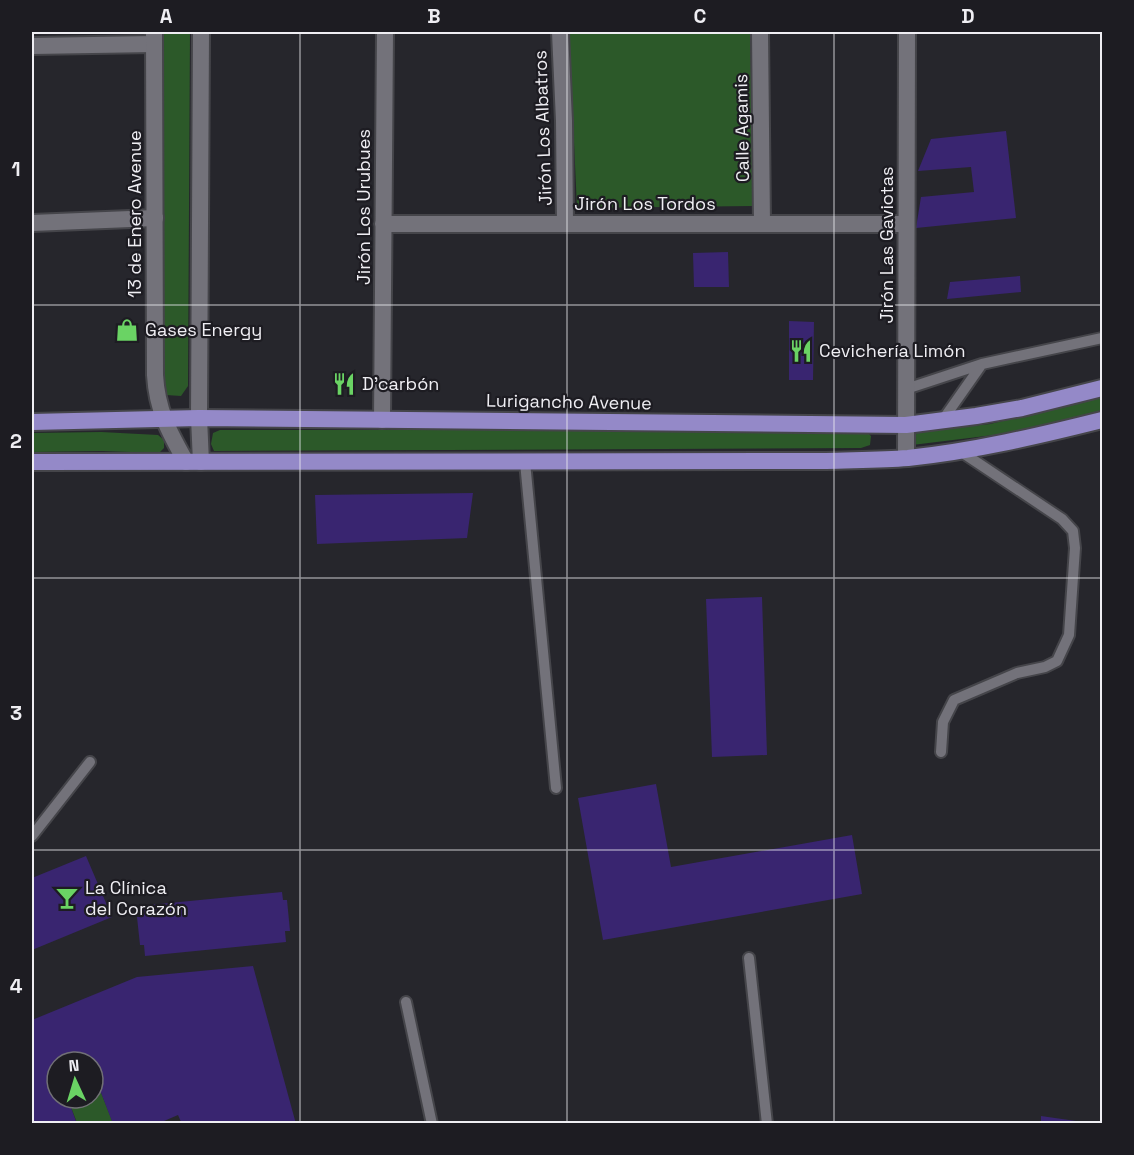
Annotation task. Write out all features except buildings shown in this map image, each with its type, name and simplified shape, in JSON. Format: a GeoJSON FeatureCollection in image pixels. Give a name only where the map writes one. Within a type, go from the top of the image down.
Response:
{"type":"FeatureCollection","features":[{"type":"Feature","properties":{"kind":"main road","name":"Lurigancho Avenue"},"geometry":{"type":"LineString","coordinates":[[32,422],[199,418],[906,425],[1022,408],[1102,388]]}},
{"type":"Feature","properties":{"kind":"main road"},"geometry":{"type":"LineString","coordinates":[[32,462],[826,461],[906,458],[1034,437],[1102,420]]}},
{"type":"Feature","properties":{"kind":"street"},"geometry":{"type":"LineString","coordinates":[[194,462],[199,418],[201,32]]}},
{"type":"Feature","properties":{"kind":"street","name":"Jirón Los Urubues"},"geometry":{"type":"LineString","coordinates":[[382,420],[385,32]]}},
{"type":"Feature","properties":{"kind":"street","name":"Jirón Los Albatros"},"geometry":{"type":"LineString","coordinates":[[560,32],[565,224]]}},
{"type":"Feature","properties":{"kind":"street","name":"Calle Agamis"},"geometry":{"type":"LineString","coordinates":[[760,32],[762,224]]}},
{"type":"Feature","properties":{"kind":"street","name":"Jirón Las Gaviotas"},"geometry":{"type":"LineString","coordinates":[[906,458],[907,32]]}},
{"type":"Feature","properties":{"kind":"street"},"geometry":{"type":"LineString","coordinates":[[32,46],[154,38]]}},
{"type":"Feature","properties":{"kind":"street","name":"13 de Enero Avenue"},"geometry":{"type":"LineString","coordinates":[[154,38],[156,393],[171,435],[194,462]]}},
{"type":"Feature","properties":{"kind":"street"},"geometry":{"type":"LineString","coordinates":[[32,223],[155,218]]}},
{"type":"Feature","properties":{"kind":"street","name":"Jirón Los Tordos"},"geometry":{"type":"LineString","coordinates":[[383,224],[906,224]]}},
{"type":"Feature","properties":{"kind":"lane"},"geometry":{"type":"LineString","coordinates":[[906,389],[982,364],[1102,338]]}},
{"type":"Feature","properties":{"kind":"lane"},"geometry":{"type":"LineString","coordinates":[[942,421],[982,364]]}},
{"type":"Feature","properties":{"kind":"lane"},"geometry":{"type":"LineString","coordinates":[[941,752],[943,722],[954,700],[1017,672],[1045,667],[1057,661],[1069,635],[1075,548],[1073,531],[1062,519],[960,450]]}},
{"type":"Feature","properties":{"kind":"lane"},"geometry":{"type":"LineString","coordinates":[[525,462],[556,788]]}},
{"type":"Feature","properties":{"kind":"lane"},"geometry":{"type":"LineString","coordinates":[[32,836],[90,762]]}},
{"type":"Feature","properties":{"kind":"lane"},"geometry":{"type":"LineString","coordinates":[[749,958],[766,1124]]}},
{"type":"Feature","properties":{"kind":"lane"},"geometry":{"type":"LineString","coordinates":[[406,1002],[432,1124]]}},
{"type":"Feature","properties":{"kind":"green space"},"geometry":{"type":"Polygon","coordinates":[[[164,32],[190,32],[188,386],[181,396],[166,395],[162,384],[164,32]]]}},
{"type":"Feature","properties":{"kind":"green space"},"geometry":{"type":"Polygon","coordinates":[[[569,32],[750,32],[754,206],[577,208],[569,32]]]}},
{"type":"Feature","properties":{"kind":"green space"},"geometry":{"type":"Polygon","coordinates":[[[1102,397],[1102,410],[1030,429],[912,445],[911,432],[990,424],[1102,397]]]}},
{"type":"Feature","properties":{"kind":"green space"},"geometry":{"type":"Polygon","coordinates":[[[705,427],[865,430],[871,436],[870,445],[861,448],[214,451],[211,444],[213,433],[220,430],[516,430],[705,427]]]}},
{"type":"Feature","properties":{"kind":"green space"},"geometry":{"type":"Polygon","coordinates":[[[101,432],[158,435],[164,440],[164,448],[159,453],[32,452],[32,433],[101,432]]]}},
{"type":"Feature","properties":{"kind":"green space"},"geometry":{"type":"Polygon","coordinates":[[[105,1103],[113,1123],[77,1123],[72,1110],[105,1110],[105,1103]]]}},
{"type":"Feature","properties":{"kind":"place","name":"Gases Energy"},"geometry":{"type":"Point","coordinates":[127,330]}},
{"type":"Feature","properties":{"kind":"place","name":"Cevichería Limón"},"geometry":{"type":"Point","coordinates":[801,351]}},
{"type":"Feature","properties":{"kind":"place","name":"D'carbón"},"geometry":{"type":"Point","coordinates":[344,384]}},
{"type":"Feature","properties":{"kind":"place","name":"La Clínica del Corazón"},"geometry":{"type":"Point","coordinates":[67,898]}}]}
